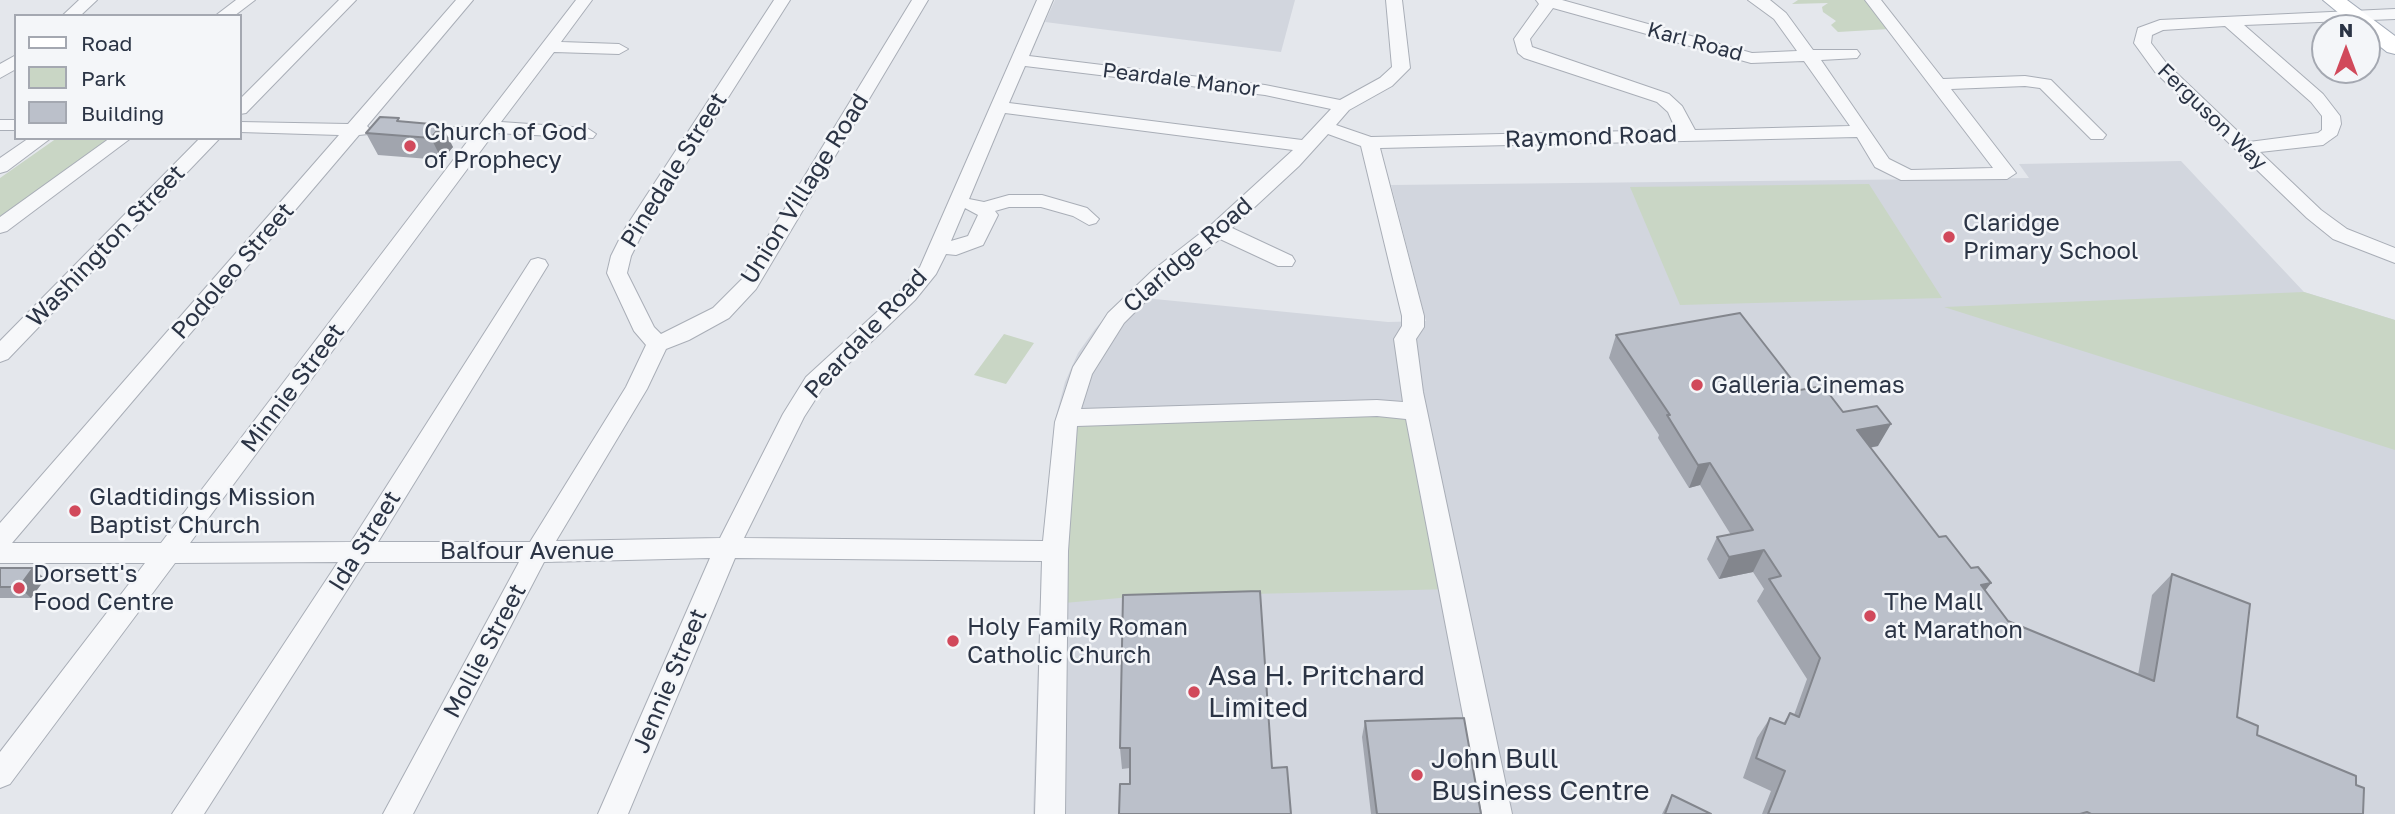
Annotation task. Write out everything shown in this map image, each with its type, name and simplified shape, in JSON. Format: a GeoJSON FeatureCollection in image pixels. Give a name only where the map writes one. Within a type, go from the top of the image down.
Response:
{"type":"FeatureCollection","features":[{"type":"Feature","properties":{"kind":"main road"},"geometry":{"type":"LineString","coordinates":[[2326,0],[2348,14]]}},
{"type":"Feature","properties":{"kind":"main road"},"geometry":{"type":"LineString","coordinates":[[2381,44],[2395,55]]}},
{"type":"Feature","properties":{"kind":"street"},"geometry":{"type":"LineString","coordinates":[[72,14],[89,0]]}},
{"type":"Feature","properties":{"kind":"street"},"geometry":{"type":"LineString","coordinates":[[226,14],[247,0]]}},
{"type":"Feature","properties":{"kind":"street"},"geometry":{"type":"LineString","coordinates":[[242,107],[348,0]]}},
{"type":"Feature","properties":{"kind":"street","name":"Podoleo Street"},"geometry":{"type":"LineString","coordinates":[[0,540],[465,0]]}},
{"type":"Feature","properties":{"kind":"street","name":"Minnie Street"},"geometry":{"type":"LineString","coordinates":[[0,775],[171,552],[584,0]]}},
{"type":"Feature","properties":{"kind":"street","name":"Pinedale Street"},"geometry":{"type":"LineString","coordinates":[[657,344],[645,331],[617,273],[621,256],[634,230],[782,0]]}},
{"type":"Feature","properties":{"kind":"street","name":"Union Village Road"},"geometry":{"type":"LineString","coordinates":[[657,344],[681,335],[721,313],[749,284],[920,0]]}},
{"type":"Feature","properties":{"kind":"street","name":"Peardale Road"},"geometry":{"type":"LineString","coordinates":[[727,548],[794,414],[814,383],[921,282],[940,247],[1045,0]]}},
{"type":"Feature","properties":{"kind":"street","name":"Claridge Road"},"geometry":{"type":"LineString","coordinates":[[1050,814],[1055,551],[1067,418],[1081,373],[1116,318],[1158,276],[1217,230],[1292,162],[1343,106],[1386,82],[1401,68],[1394,0]]}},
{"type":"Feature","properties":{"kind":"street"},"geometry":{"type":"LineString","coordinates":[[1600,16],[1611,0]]}},
{"type":"Feature","properties":{"kind":"street"},"geometry":{"type":"LineString","coordinates":[[1756,0],[1768,5],[1780,16],[1863,131],[1882,163],[1908,176],[2007,173],[1873,0]]}},
{"type":"Feature","properties":{"kind":"street"},"geometry":{"type":"LineString","coordinates":[[1546,1],[1522,39],[1524,50],[1663,98],[1676,110],[1688,135]]}},
{"type":"Feature","properties":{"kind":"street","name":"Karl Road"},"geometry":{"type":"LineString","coordinates":[[1546,1],[1737,55],[1765,58],[1851,54]]}},
{"type":"Feature","properties":{"kind":"street","name":"Ferguson Way"},"geometry":{"type":"LineString","coordinates":[[2311,16],[2160,25],[2144,33],[2143,43],[2161,68],[2242,148],[2328,225],[2355,241],[2395,256]]}},
{"type":"Feature","properties":{"kind":"street"},"geometry":{"type":"LineString","coordinates":[[2228,20],[2317,98],[2331,116],[2332,124],[2331,131],[2316,141],[2242,148]]}},
{"type":"Feature","properties":{"kind":"street"},"geometry":{"type":"LineString","coordinates":[[548,47],[619,49]]}},
{"type":"Feature","properties":{"kind":"street","name":"Peardale Manor"},"geometry":{"type":"LineString","coordinates":[[1018,60],[1265,90],[1343,106]]}},
{"type":"Feature","properties":{"kind":"street"},"geometry":{"type":"LineString","coordinates":[[0,73],[14,62]]}},
{"type":"Feature","properties":{"kind":"street"},"geometry":{"type":"LineString","coordinates":[[1938,84],[2025,81],[2045,84],[2097,135]]}},
{"type":"Feature","properties":{"kind":"street"},"geometry":{"type":"LineString","coordinates":[[998,107],[1304,146]]}},
{"type":"Feature","properties":{"kind":"street","name":"Raymond Road"},"geometry":{"type":"LineString","coordinates":[[1323,126],[1369,144],[1863,131]]}},
{"type":"Feature","properties":{"kind":"street"},"geometry":{"type":"LineString","coordinates":[[242,127],[587,134]]}},
{"type":"Feature","properties":{"kind":"street"},"geometry":{"type":"LineString","coordinates":[[0,167],[39,140]]}},
{"type":"Feature","properties":{"kind":"street"},"geometry":{"type":"LineString","coordinates":[[0,227],[119,140]]}},
{"type":"Feature","properties":{"kind":"street","name":"Washington Street"},"geometry":{"type":"LineString","coordinates":[[0,354],[209,140]]}},
{"type":"Feature","properties":{"kind":"street"},"geometry":{"type":"LineString","coordinates":[[1369,144],[1413,316],[1413,327],[1405,339],[1414,402],[1497,814]]}},
{"type":"Feature","properties":{"kind":"street"},"geometry":{"type":"LineString","coordinates":[[960,200],[983,208],[1020,200],[1042,201],[1080,212],[1089,219]]}},
{"type":"Feature","properties":{"kind":"street"},"geometry":{"type":"LineString","coordinates":[[940,247],[956,248],[976,240],[988,215],[983,208]]}},
{"type":"Feature","properties":{"kind":"street"},"geometry":{"type":"LineString","coordinates":[[1217,230],[1285,261]]}},
{"type":"Feature","properties":{"kind":"street","name":"Ida Street"},"geometry":{"type":"LineString","coordinates":[[187,814],[359,551],[538,265]]}},
{"type":"Feature","properties":{"kind":"street","name":"Mollie Street"},"geometry":{"type":"LineString","coordinates":[[398,814],[537,552],[636,388],[657,344]]}},
{"type":"Feature","properties":{"kind":"street"},"geometry":{"type":"LineString","coordinates":[[1067,418],[1377,408],[1414,402]]}},
{"type":"Feature","properties":{"kind":"street","name":"Balfour Avenue"},"geometry":{"type":"LineString","coordinates":[[0,553],[537,552],[727,548],[1055,551]]}},
{"type":"Feature","properties":{"kind":"street","name":"Jennie Street"},"geometry":{"type":"LineString","coordinates":[[613,814],[727,548]]}},
{"type":"Feature","properties":{"kind":"shaded area"},"geometry":{"type":"Polygon","coordinates":[[[1055,0],[1295,0],[1281,52],[1045,22],[1055,0]]]}},
{"type":"Feature","properties":{"kind":"shaded area"},"geometry":{"type":"Polygon","coordinates":[[[2181,161],[2304,292],[2395,320],[2395,814],[1033,814],[1041,564],[1056,416],[1065,382],[1078,353],[1124,296],[1388,322],[1426,321],[1391,185],[2029,178],[2019,164],[2181,161]]]}},
{"type":"Feature","properties":{"kind":"green space"},"geometry":{"type":"Polygon","coordinates":[[[1798,0],[1865,0],[1889,29],[1838,32],[1831,25],[1836,21],[1823,12],[1822,7],[1828,3],[1792,4],[1798,0]]]}},
{"type":"Feature","properties":{"kind":"green space"},"geometry":{"type":"Polygon","coordinates":[[[54,140],[110,140],[0,221],[0,178],[54,140]]]}},
{"type":"Feature","properties":{"kind":"green space"},"geometry":{"type":"Polygon","coordinates":[[[1869,184],[1942,298],[1680,305],[1630,187],[1869,184]]]}},
{"type":"Feature","properties":{"kind":"green space"},"geometry":{"type":"Polygon","coordinates":[[[2304,292],[2395,320],[2395,450],[1944,307],[2304,292]]]}},
{"type":"Feature","properties":{"kind":"green space"},"geometry":{"type":"Polygon","coordinates":[[[1004,334],[1034,343],[1006,384],[974,375],[1004,334]]]}},
{"type":"Feature","properties":{"kind":"green space"},"geometry":{"type":"Polygon","coordinates":[[[1406,414],[1453,589],[1131,597],[1053,604],[1073,423],[1406,414]]]}},
{"type":"Feature","properties":{"kind":"building"},"geometry":{"type":"Polygon","coordinates":[[[380,117],[442,125],[431,138],[366,133],[380,117]]]}},
{"type":"Feature","properties":{"kind":"building","name":"The Mall at Marathon"},"geometry":{"type":"Polygon","coordinates":[[[1740,313],[1800,390],[1823,386],[1843,412],[1877,406],[1891,424],[1857,430],[1939,537],[1946,536],[1971,568],[1978,567],[1991,583],[1981,585],[2008,621],[2154,681],[2172,574],[2250,604],[2237,717],[2258,726],[2257,735],[2356,776],[2356,785],[2364,788],[2363,814],[1768,814],[1785,771],[1756,758],[1770,718],[1785,724],[1790,713],[1799,717],[1820,658],[1769,579],[1781,576],[1764,550],[1729,557],[1717,537],[1753,530],[1710,463],[1698,465],[1667,415],[1670,415],[1616,335],[1740,313]]]}},
{"type":"Feature","properties":{"kind":"building"},"geometry":{"type":"Polygon","coordinates":[[[0,568],[33,568],[19,587],[0,587],[0,568]]]}},
{"type":"Feature","properties":{"kind":"building","name":"Asa H. Pritchard Limited"},"geometry":{"type":"Polygon","coordinates":[[[1260,591],[1272,768],[1287,767],[1291,814],[1119,814],[1120,784],[1130,784],[1130,748],[1120,748],[1123,595],[1260,591]]]}},
{"type":"Feature","properties":{"kind":"building","name":"John Bull Business Centre"},"geometry":{"type":"Polygon","coordinates":[[[1464,718],[1481,814],[1377,814],[1365,721],[1464,718]]]}},
{"type":"Feature","properties":{"kind":"building"},"geometry":{"type":"Polygon","coordinates":[[[1672,795],[1711,814],[1665,814],[1672,795]]]}},
{"type":"Feature","properties":{"kind":"place","name":"Church of God of Prophecy"},"geometry":{"type":"Point","coordinates":[410,146]}},
{"type":"Feature","properties":{"kind":"place","name":"Claridge Primary School"},"geometry":{"type":"Point","coordinates":[1949,237]}},
{"type":"Feature","properties":{"kind":"place","name":"Galleria Cinemas"},"geometry":{"type":"Point","coordinates":[1697,385]}},
{"type":"Feature","properties":{"kind":"place","name":"Gladtidings Mission Baptist Church"},"geometry":{"type":"Point","coordinates":[75,511]}},
{"type":"Feature","properties":{"kind":"place","name":"Dorsett's Food Centre"},"geometry":{"type":"Point","coordinates":[19,588]}},
{"type":"Feature","properties":{"kind":"place","name":"The Mall at Marathon"},"geometry":{"type":"Point","coordinates":[1870,616]}},
{"type":"Feature","properties":{"kind":"place","name":"Holy Family Roman Catholic Church"},"geometry":{"type":"Point","coordinates":[953,641]}},
{"type":"Feature","properties":{"kind":"place","name":"Asa H. Pritchard Limited"},"geometry":{"type":"Point","coordinates":[1194,692]}},
{"type":"Feature","properties":{"kind":"place","name":"John Bull Business Centre"},"geometry":{"type":"Point","coordinates":[1417,775]}}]}
